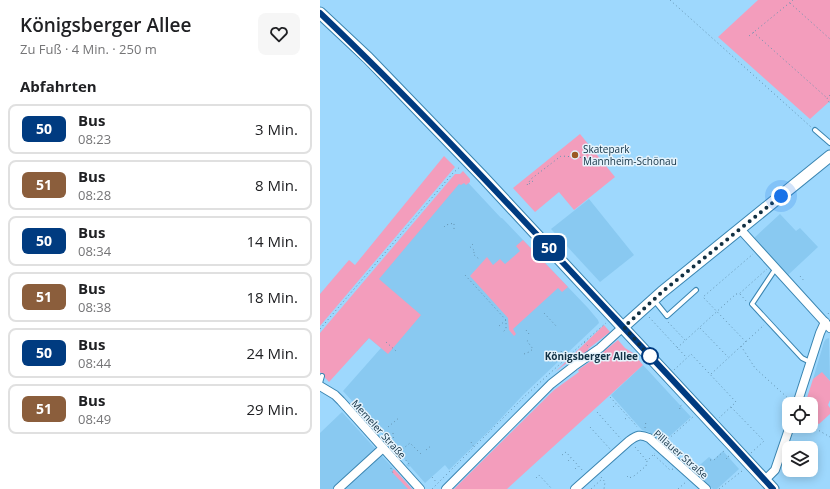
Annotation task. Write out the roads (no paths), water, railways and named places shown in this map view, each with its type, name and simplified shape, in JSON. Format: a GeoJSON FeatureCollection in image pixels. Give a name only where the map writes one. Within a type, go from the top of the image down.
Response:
{"type":"FeatureCollection","features":[{"type":"Feature","properties":{"kind":"street"},"geometry":{"type":"LineString","coordinates":[[320,13],[368,58],[467,160],[624,327],[773,489]]}},
{"type":"Feature","properties":{"kind":"street"},"geometry":{"type":"LineString","coordinates":[[446,489],[551,384],[600,348],[672,284],[830,156]]}},
{"type":"Feature","properties":{"kind":"street"},"geometry":{"type":"LineString","coordinates":[[740,229],[827,325],[820,333],[799,397]]}},
{"type":"Feature","properties":{"kind":"street","name":"Memeler Straße"},"geometry":{"type":"LineString","coordinates":[[320,386],[335,395],[420,489]]}},
{"type":"Feature","properties":{"kind":"street"},"geometry":{"type":"LineString","coordinates":[[765,480],[775,470],[788,433]]}},
{"type":"Feature","properties":{"kind":"street","name":"Pillauer Straße"},"geometry":{"type":"LineString","coordinates":[[575,489],[614,454],[625,440],[641,435],[649,438],[706,489]]}},
{"type":"Feature","properties":{"kind":"street"},"geometry":{"type":"LineString","coordinates":[[338,489],[383,448]]}},
{"type":"Feature","properties":{"kind":"lane"},"geometry":{"type":"LineString","coordinates":[[815,130],[830,143]]}},
{"type":"Feature","properties":{"kind":"lane"},"geometry":{"type":"LineString","coordinates":[[774,266],[752,304],[802,358],[811,362]]}},
{"type":"Feature","properties":{"kind":"lane"},"geometry":{"type":"LineString","coordinates":[[654,300],[667,316],[696,290]]}},
{"type":"Feature","properties":{"kind":"lane"},"geometry":{"type":"LineString","coordinates":[[320,383],[322,376]]}},
{"type":"Feature","properties":{"kind":"place","name":"Skatepark Mannheim-Schönau"},"geometry":{"type":"Point","coordinates":[575,155]}},
{"type":"Feature","properties":{"kind":"place","name":"Königsberger Allee"},"geometry":{"type":"Point","coordinates":[650,356]}}]}
